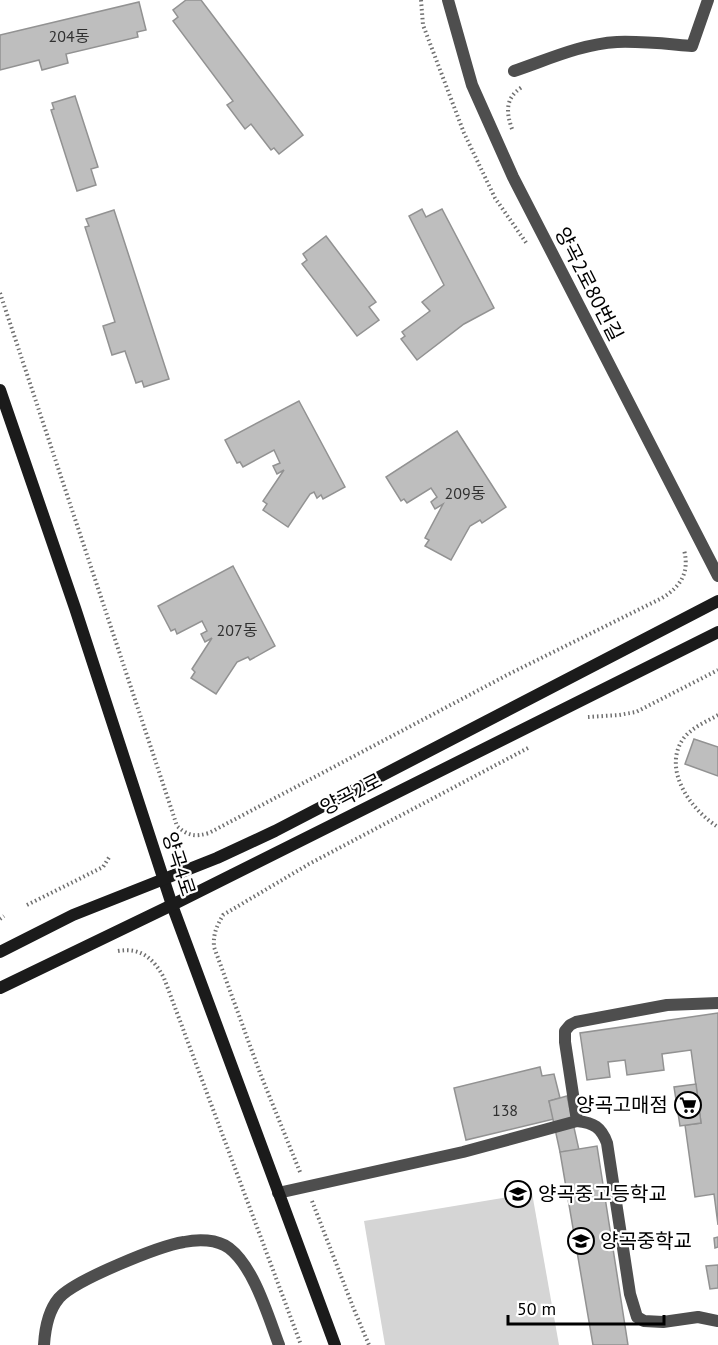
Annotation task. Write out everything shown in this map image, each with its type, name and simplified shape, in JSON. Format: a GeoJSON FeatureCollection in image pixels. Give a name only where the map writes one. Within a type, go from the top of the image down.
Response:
{"type":"FeatureCollection","features":[{"type":"Feature","properties":{"kind":"street","name":"양곡2로80번길"},"geometry":{"type":"LineString","coordinates":[[448,0],[472,85],[513,177],[718,576]]}},
{"type":"Feature","properties":{"kind":"street"},"geometry":{"type":"LineString","coordinates":[[514,71],[566,53],[615,42],[692,46],[708,0]]}},
{"type":"Feature","properties":{"kind":"street","name":"양곡4로"},"geometry":{"type":"LineString","coordinates":[[0,390],[75,608],[172,905],[335,1345]]}},
{"type":"Feature","properties":{"kind":"street","name":"양곡2로"},"geometry":{"type":"LineString","coordinates":[[0,952],[73,915],[216,858],[275,831],[718,602]]}},
{"type":"Feature","properties":{"kind":"street","name":"양곡2로"},"geometry":{"type":"LineString","coordinates":[[0,988],[172,905],[718,632]]}},
{"type":"Feature","properties":{"kind":"street"},"geometry":{"type":"LineString","coordinates":[[577,1121],[565,1042],[565,1031],[570,1025],[588,1019],[667,1005],[718,1003]]}},
{"type":"Feature","properties":{"kind":"street"},"geometry":{"type":"LineString","coordinates":[[278,1193],[463,1152],[577,1121],[590,1122],[597,1127],[607,1143],[630,1294],[638,1317],[652,1323],[698,1317],[718,1321]]}},
{"type":"Feature","properties":{"kind":"street"},"geometry":{"type":"LineString","coordinates":[[44,1345],[46,1324],[51,1309],[60,1296],[75,1286],[123,1263],[166,1246],[200,1240],[213,1241],[227,1246],[238,1257],[252,1278],[279,1345]]}},
{"type":"Feature","properties":{"kind":"path"},"geometry":{"type":"LineString","coordinates":[[421,0],[423,25],[464,133],[495,198],[531,252]]}},
{"type":"Feature","properties":{"kind":"path"},"geometry":{"type":"LineString","coordinates":[[515,137],[507,116],[507,106],[512,96],[520,88],[529,84]]}},
{"type":"Feature","properties":{"kind":"path"},"geometry":{"type":"LineString","coordinates":[[0,293],[177,826],[186,834],[198,836],[209,833],[479,690],[676,590],[686,563],[685,552],[680,542]]}},
{"type":"Feature","properties":{"kind":"path"},"geometry":{"type":"LineString","coordinates":[[585,718],[619,716],[636,712],[718,670]]}},
{"type":"Feature","properties":{"kind":"path"},"geometry":{"type":"LineString","coordinates":[[718,715],[694,728],[684,738],[675,761],[685,792],[694,806],[718,827]]}},
{"type":"Feature","properties":{"kind":"path"},"geometry":{"type":"LineString","coordinates":[[712,718],[718,720]]}},
{"type":"Feature","properties":{"kind":"path"},"geometry":{"type":"LineString","coordinates":[[369,1345],[260,1073],[214,946],[213,934],[223,915],[309,864],[537,743]]}},
{"type":"Feature","properties":{"kind":"path"},"geometry":{"type":"LineString","coordinates":[[27,905],[103,867],[110,856]]}},
{"type":"Feature","properties":{"kind":"path"},"geometry":{"type":"LineString","coordinates":[[115,951],[147,954],[156,963],[164,978],[301,1345]]}},
{"type":"Feature","properties":{"kind":"shaded area"},"geometry":{"type":"Polygon","coordinates":[[[532,1193],[559,1345],[385,1345],[364,1221],[532,1193]]]}},
{"type":"Feature","properties":{"kind":"building"},"geometry":{"type":"Polygon","coordinates":[[[186,0],[201,0],[303,135],[279,154],[274,148],[271,150],[251,124],[245,129],[227,105],[233,101],[173,21],[178,17],[173,10],[186,0]]]}},
{"type":"Feature","properties":{"kind":"building"},"geometry":{"type":"Polygon","coordinates":[[[139,2],[146,30],[137,32],[138,37],[66,54],[68,63],[42,70],[39,60],[0,70],[0,35],[139,2]]]}},
{"type":"Feature","properties":{"kind":"building"},"geometry":{"type":"Polygon","coordinates":[[[75,96],[98,167],[91,169],[96,185],[77,191],[51,110],[54,109],[52,103],[75,96]]]}},
{"type":"Feature","properties":{"kind":"building"},"geometry":{"type":"Polygon","coordinates":[[[422,209],[426,217],[442,209],[494,308],[464,324],[417,360],[401,339],[405,336],[402,332],[430,311],[422,302],[444,285],[409,216],[422,209]]]}},
{"type":"Feature","properties":{"kind":"building"},"geometry":{"type":"Polygon","coordinates":[[[114,210],[169,379],[144,387],[142,381],[136,383],[125,351],[112,355],[103,326],[115,322],[85,227],[89,226],[86,219],[114,210]]]}},
{"type":"Feature","properties":{"kind":"building"},"geometry":{"type":"Polygon","coordinates":[[[326,236],[376,302],[369,307],[379,320],[357,336],[302,264],[307,260],[303,254],[326,236]]]}},
{"type":"Feature","properties":{"kind":"building"},"geometry":{"type":"Polygon","coordinates":[[[299,401],[345,487],[323,499],[321,495],[317,498],[314,492],[310,494],[288,527],[263,510],[267,504],[263,501],[284,470],[277,474],[273,466],[280,463],[274,450],[243,467],[240,462],[237,463],[225,440],[299,401]]]}},
{"type":"Feature","properties":{"kind":"building"},"geometry":{"type":"Polygon","coordinates":[[[457,431],[506,507],[482,523],[480,520],[470,526],[451,560],[425,546],[429,540],[425,538],[443,504],[435,509],[431,502],[437,497],[431,488],[407,503],[404,499],[401,501],[386,477],[457,431]]]}},
{"type":"Feature","properties":{"kind":"building"},"geometry":{"type":"Polygon","coordinates":[[[233,566],[275,646],[250,660],[248,657],[237,662],[216,694],[191,678],[195,672],[192,669],[212,638],[205,642],[201,634],[207,631],[202,621],[177,634],[175,629],[171,631],[158,606],[233,566]]]}},
{"type":"Feature","properties":{"kind":"building"},"geometry":{"type":"Polygon","coordinates":[[[694,739],[718,747],[718,776],[685,764],[694,739]]]}},
{"type":"Feature","properties":{"kind":"building"},"geometry":{"type":"Polygon","coordinates":[[[718,1013],[718,1225],[714,1194],[695,1197],[685,1125],[701,1123],[691,1050],[662,1054],[664,1070],[627,1075],[625,1060],[608,1062],[610,1077],[587,1080],[580,1033],[718,1013]]]}},
{"type":"Feature","properties":{"kind":"building"},"geometry":{"type":"Polygon","coordinates":[[[540,1067],[542,1076],[554,1074],[560,1098],[549,1101],[554,1119],[466,1140],[454,1088],[540,1067]]]}},
{"type":"Feature","properties":{"kind":"building","name":"양곡고매점"},"geometry":{"type":"Polygon","coordinates":[[[696,1084],[701,1123],[680,1126],[674,1087],[696,1084]]]}},
{"type":"Feature","properties":{"kind":"building"},"geometry":{"type":"Polygon","coordinates":[[[567,1096],[579,1150],[560,1152],[549,1101],[567,1096]]]}},
{"type":"Feature","properties":{"kind":"building","name":"양곡중학교"},"geometry":{"type":"Polygon","coordinates":[[[597,1146],[628,1345],[593,1345],[560,1152],[597,1146]]]}},
{"type":"Feature","properties":{"kind":"building"},"geometry":{"type":"Polygon","coordinates":[[[718,1237],[718,1247],[715,1248],[714,1238],[718,1237]]]}},
{"type":"Feature","properties":{"kind":"building"},"geometry":{"type":"Polygon","coordinates":[[[718,1265],[718,1288],[710,1289],[706,1266],[718,1265]]]}},
{"type":"Feature","properties":{"kind":"place","name":"양곡고매점"},"geometry":{"type":"Point","coordinates":[688,1105]}},
{"type":"Feature","properties":{"kind":"place","name":"양곡중고등학교"},"geometry":{"type":"Point","coordinates":[518,1194]}},
{"type":"Feature","properties":{"kind":"place","name":"양곡중학교"},"geometry":{"type":"Point","coordinates":[581,1241]}}]}
